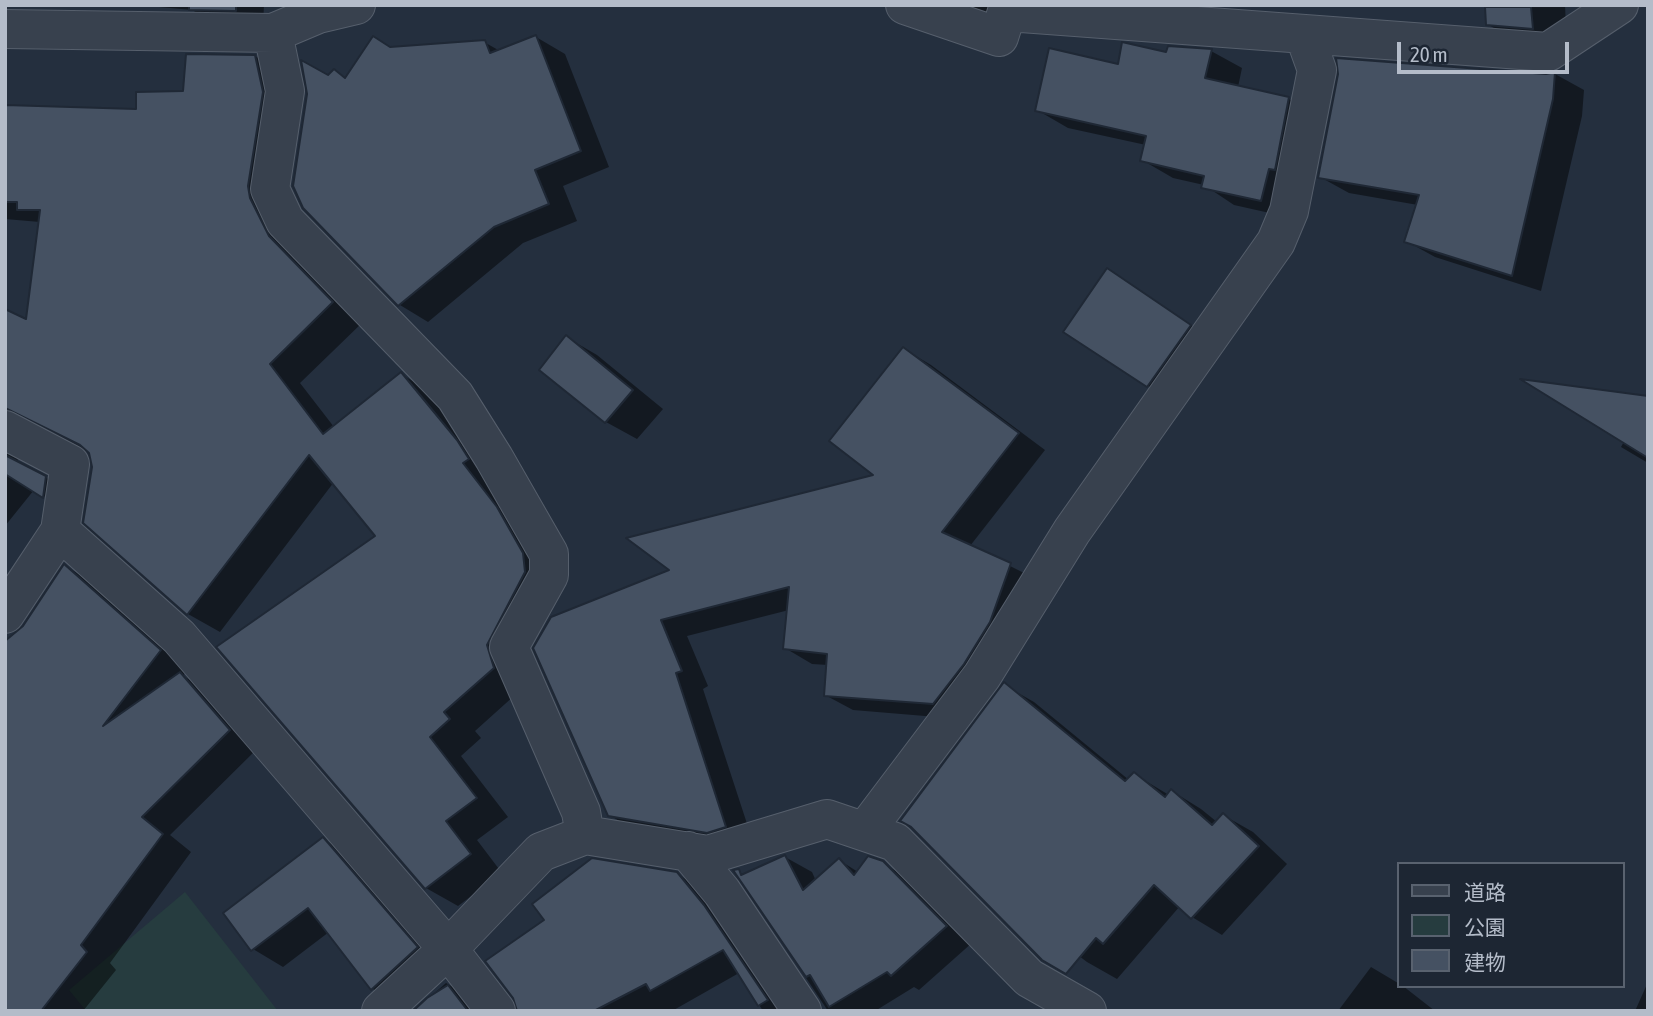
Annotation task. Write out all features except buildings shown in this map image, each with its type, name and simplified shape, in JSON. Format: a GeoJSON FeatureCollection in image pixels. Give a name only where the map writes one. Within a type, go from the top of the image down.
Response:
{"type":"FeatureCollection","features":[{"type":"Feature","properties":{"kind":"street"},"geometry":{"type":"LineString","coordinates":[[5,29],[274,33],[318,14],[356,5]]}},
{"type":"Feature","properties":{"kind":"street"},"geometry":{"type":"LineString","coordinates":[[905,5],[999,37],[1009,9],[1548,52],[1619,5]]}},
{"type":"Feature","properties":{"kind":"street"},"geometry":{"type":"LineString","coordinates":[[274,33],[285,90],[270,189],[285,220],[455,396],[549,554],[549,575],[509,647],[581,812],[585,835]]}},
{"type":"Feature","properties":{"kind":"street"},"geometry":{"type":"LineString","coordinates":[[865,831],[982,676],[1072,531],[1276,242],[1289,211],[1317,71],[1304,34]]}},
{"type":"Feature","properties":{"kind":"street"},"geometry":{"type":"LineString","coordinates":[[5,430],[70,464],[60,531],[5,614]]}},
{"type":"Feature","properties":{"kind":"street"},"geometry":{"type":"LineString","coordinates":[[60,531],[179,637],[448,949],[496,1011]]}},
{"type":"Feature","properties":{"kind":"street"},"geometry":{"type":"LineString","coordinates":[[381,1011],[448,949],[541,852],[585,835],[708,855],[827,819],[895,842],[1029,978],[1087,1011]]}},
{"type":"Feature","properties":{"kind":"street"},"geometry":{"type":"LineString","coordinates":[[688,851],[722,891],[802,1011]]}},
{"type":"Feature","properties":{"kind":"green space"},"geometry":{"type":"Polygon","coordinates":[[[185,892],[278,1011],[86,1011],[69,990],[185,892]]]}}]}
